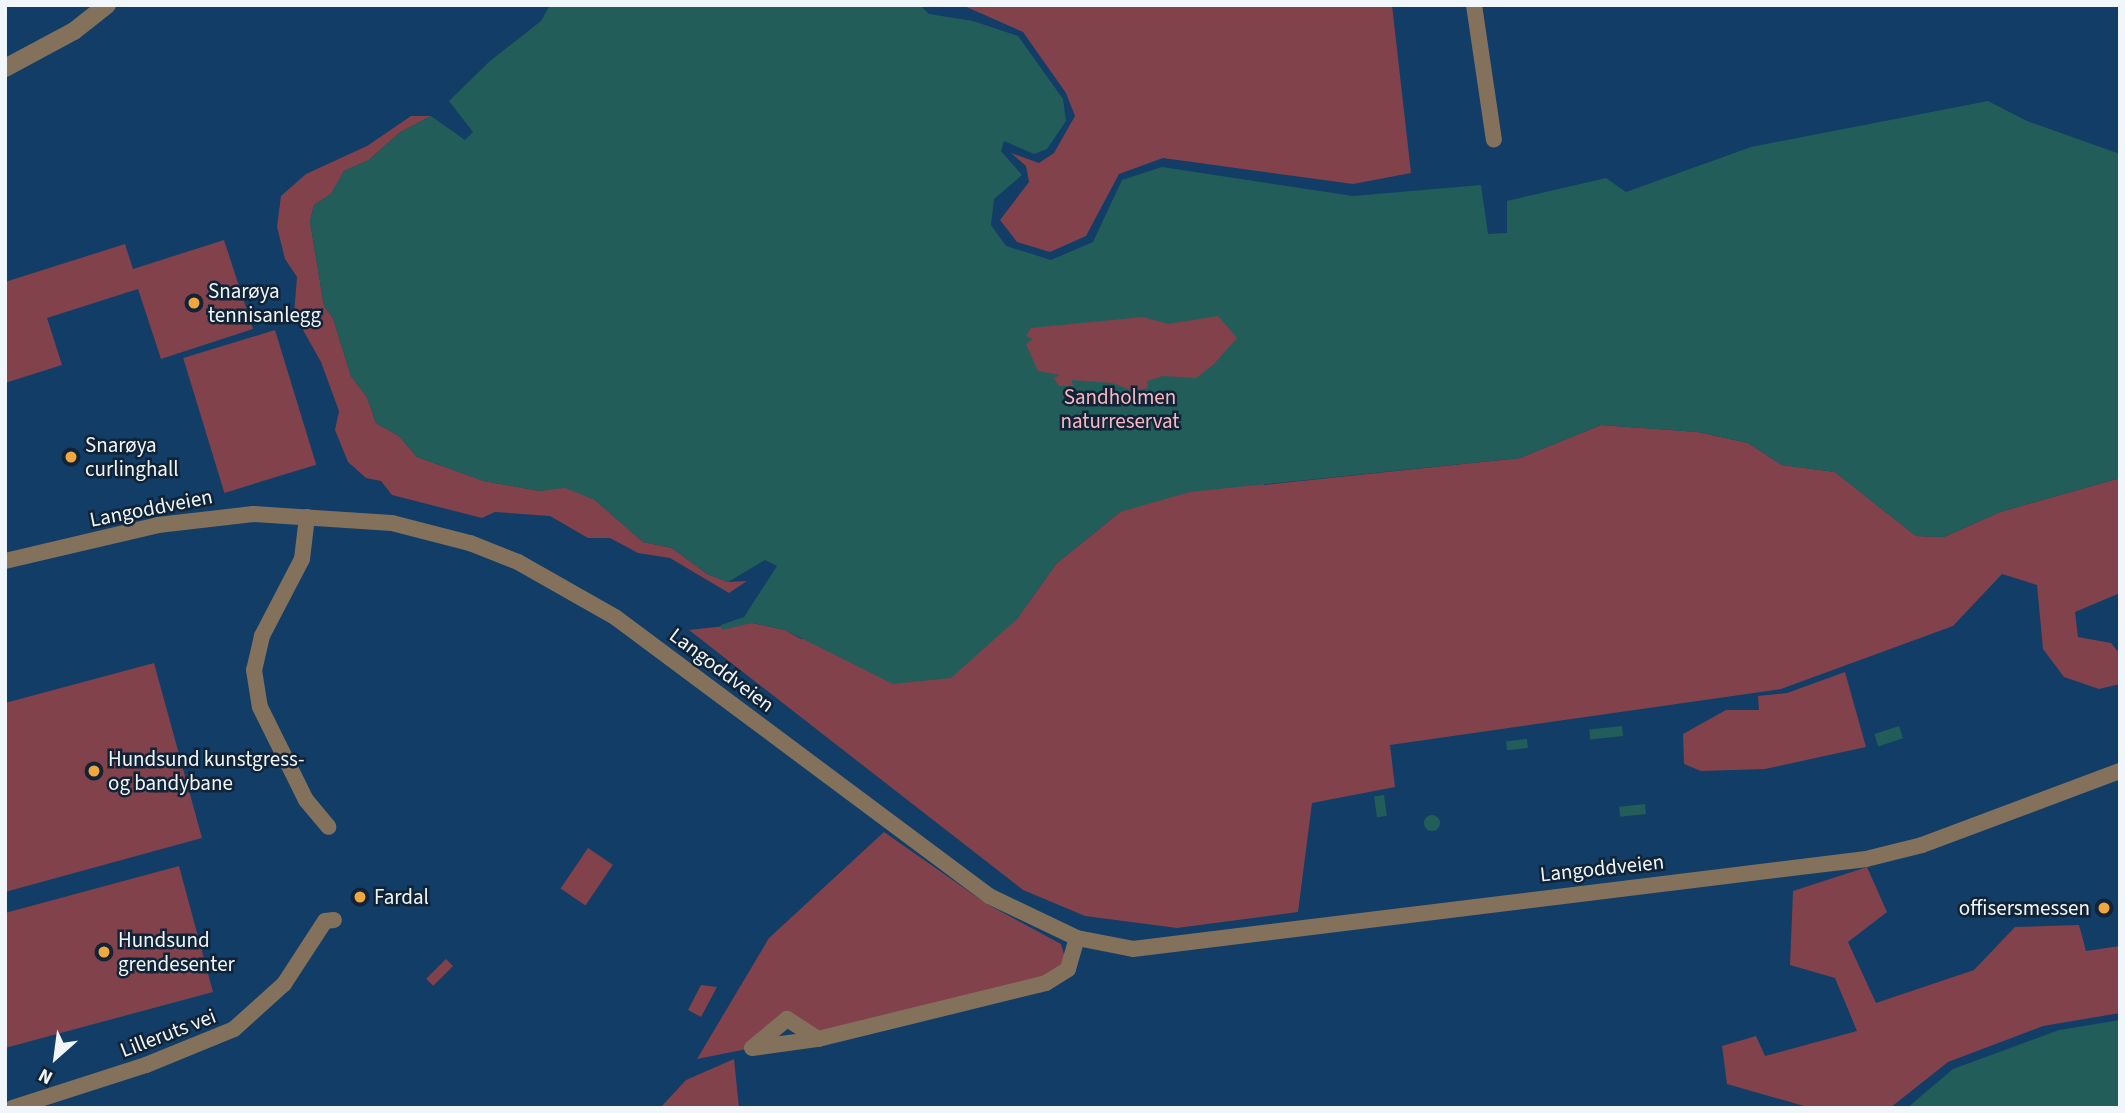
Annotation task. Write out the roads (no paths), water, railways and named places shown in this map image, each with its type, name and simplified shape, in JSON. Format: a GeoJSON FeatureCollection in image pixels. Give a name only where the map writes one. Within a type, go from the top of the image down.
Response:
{"type":"FeatureCollection","features":[{"type":"Feature","properties":{"kind":"street"},"geometry":{"type":"LineString","coordinates":[[5,68],[74,31],[107,5]]}},
{"type":"Feature","properties":{"kind":"street"},"geometry":{"type":"LineString","coordinates":[[1474,5],[1494,140]]}},
{"type":"Feature","properties":{"kind":"street","name":"Langoddveien"},"geometry":{"type":"LineString","coordinates":[[5,561],[207,516],[307,517],[392,523],[470,543],[518,562],[615,617],[696,675],[976,888],[1077,938],[1133,949],[1163,948],[1306,924],[1866,859],[1922,845],[2120,771]]}},
{"type":"Feature","properties":{"kind":"street"},"geometry":{"type":"LineString","coordinates":[[307,517],[302,559],[262,636],[254,670],[260,707],[306,800],[329,827]]}},
{"type":"Feature","properties":{"kind":"street","name":"Lilleruts vei"},"geometry":{"type":"LineString","coordinates":[[12,1108],[157,1062],[234,1029],[285,984],[325,921],[334,920]]}},
{"type":"Feature","properties":{"kind":"street"},"geometry":{"type":"LineString","coordinates":[[818,1039],[1046,983],[1068,969],[1077,938]]}},
{"type":"Feature","properties":{"kind":"place","name":"Snarøya tennisanlegg"},"geometry":{"type":"Point","coordinates":[194,303]}},
{"type":"Feature","properties":{"kind":"place","name":"Snarøya curlinghall"},"geometry":{"type":"Point","coordinates":[71,457]}},
{"type":"Feature","properties":{"kind":"place","name":"Hundsund kunstgress- og bandybane"},"geometry":{"type":"Point","coordinates":[94,771]}},
{"type":"Feature","properties":{"kind":"place","name":"Fardal"},"geometry":{"type":"Point","coordinates":[360,897]}},
{"type":"Feature","properties":{"kind":"place","name":"offisersmessen"},"geometry":{"type":"Point","coordinates":[2104,908]}},
{"type":"Feature","properties":{"kind":"place","name":"Hundsund grendesenter"},"geometry":{"type":"Point","coordinates":[104,952]}},
{"type":"Feature","properties":{"kind":"park label","name":"Sandholmen naturreservat"},"geometry":{"type":"Point","coordinates":[1120,409]}}]}
